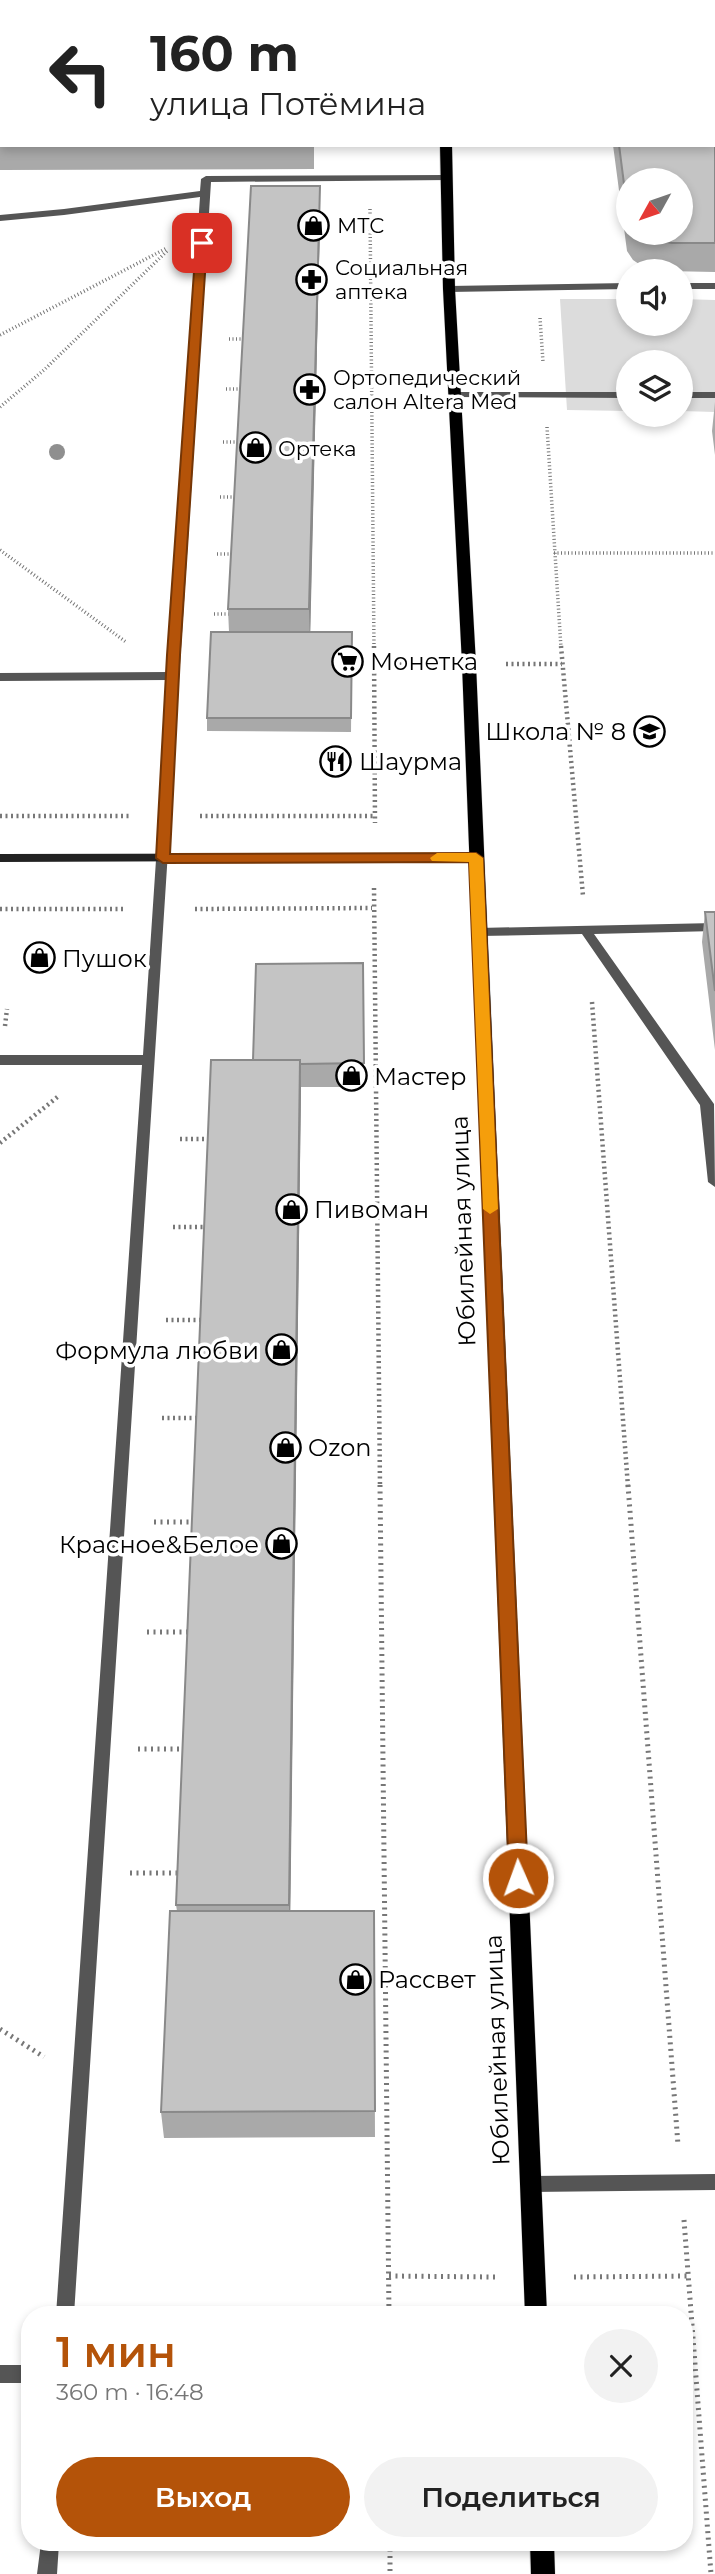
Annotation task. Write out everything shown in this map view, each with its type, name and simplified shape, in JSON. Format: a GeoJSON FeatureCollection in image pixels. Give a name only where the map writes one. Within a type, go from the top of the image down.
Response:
{"type":"FeatureCollection","features":[{"type":"Feature","properties":{"kind":"main road","name":"Юбилейная улица"},"geometry":{"type":"LineString","coordinates":[[446,147],[449,289],[476,858],[536,2306]]}},
{"type":"Feature","properties":{"kind":"main road"},"geometry":{"type":"LineString","coordinates":[[542,2551],[543,2574]]}},
{"type":"Feature","properties":{"kind":"street"},"geometry":{"type":"LineString","coordinates":[[0,858],[476,858]]}},
{"type":"Feature","properties":{"kind":"lane"},"geometry":{"type":"LineString","coordinates":[[66,2306],[206,178],[447,178]]}},
{"type":"Feature","properties":{"kind":"lane"},"geometry":{"type":"LineString","coordinates":[[0,218],[205,193]]}},
{"type":"Feature","properties":{"kind":"lane"},"geometry":{"type":"LineString","coordinates":[[693,286],[715,285]]}},
{"type":"Feature","properties":{"kind":"lane"},"geometry":{"type":"LineString","coordinates":[[449,289],[616,286]]}},
{"type":"Feature","properties":{"kind":"lane"},"geometry":{"type":"LineString","coordinates":[[456,395],[616,395]]}},
{"type":"Feature","properties":{"kind":"lane"},"geometry":{"type":"LineString","coordinates":[[693,395],[715,395]]}},
{"type":"Feature","properties":{"kind":"lane"},"geometry":{"type":"LineString","coordinates":[[0,677],[172,676]]}},
{"type":"Feature","properties":{"kind":"lane"},"geometry":{"type":"LineString","coordinates":[[479,932],[715,927]]}},
{"type":"Feature","properties":{"kind":"lane"},"geometry":{"type":"LineString","coordinates":[[586,931],[707,1104],[715,1182]]}},
{"type":"Feature","properties":{"kind":"lane"},"geometry":{"type":"LineString","coordinates":[[0,1060],[149,1060]]}},
{"type":"Feature","properties":{"kind":"lane"},"geometry":{"type":"LineString","coordinates":[[531,2184],[715,2182]]}},
{"type":"Feature","properties":{"kind":"lane"},"geometry":{"type":"LineString","coordinates":[[0,2374],[21,2374]]}},
{"type":"Feature","properties":{"kind":"lane"},"geometry":{"type":"LineString","coordinates":[[47,2574],[49,2551]]}},
{"type":"Feature","properties":{"kind":"path"},"geometry":{"type":"LineString","coordinates":[[370,178],[376,858],[372,908],[388,2306]]}},
{"type":"Feature","properties":{"kind":"path"},"geometry":{"type":"LineString","coordinates":[[0,335],[203,229]]}},
{"type":"Feature","properties":{"kind":"path"},"geometry":{"type":"LineString","coordinates":[[0,407],[38,378],[131,283],[178,242]]}},
{"type":"Feature","properties":{"kind":"path"},"geometry":{"type":"LineString","coordinates":[[537,286],[554,553],[586,931]]}},
{"type":"Feature","properties":{"kind":"path"},"geometry":{"type":"LineString","coordinates":[[0,550],[172,676]]}},
{"type":"Feature","properties":{"kind":"path"},"geometry":{"type":"LineString","coordinates":[[554,553],[715,553]]}},
{"type":"Feature","properties":{"kind":"path"},"geometry":{"type":"LineString","coordinates":[[592,1000],[690,2306]]}},
{"type":"Feature","properties":{"kind":"path"},"geometry":{"type":"LineString","coordinates":[[0,1143],[104,1059]]}},
{"type":"Feature","properties":{"kind":"path"},"geometry":{"type":"LineString","coordinates":[[103,1749],[186,1749]]}},
{"type":"Feature","properties":{"kind":"path"},"geometry":{"type":"LineString","coordinates":[[95,1873],[182,1873]]}},
{"type":"Feature","properties":{"kind":"path"},"geometry":{"type":"LineString","coordinates":[[693,2339],[711,2574]]}},
{"type":"Feature","properties":{"kind":"path"},"geometry":{"type":"LineString","coordinates":[[390,2551],[390,2574]]}},
{"type":"Feature","properties":{"kind":"shaded area"},"geometry":{"type":"Polygon","coordinates":[[[560,299],[616,299],[616,336],[693,336],[693,299],[715,300],[715,412],[693,411],[693,350],[616,350],[616,411],[567,410],[560,299]]]}},
{"type":"Feature","properties":{"kind":"building"},"geometry":{"type":"Polygon","coordinates":[[[619,147],[715,147],[715,243],[693,243],[693,168],[622,168],[619,147]]]}},
{"type":"Feature","properties":{"kind":"building"},"geometry":{"type":"Polygon","coordinates":[[[251,186],[320,186],[309,609],[228,609],[251,186]]]}},
{"type":"Feature","properties":{"kind":"building"},"geometry":{"type":"Polygon","coordinates":[[[211,632],[352,632],[351,718],[207,718],[211,632]]]}},
{"type":"Feature","properties":{"kind":"building"},"geometry":{"type":"Polygon","coordinates":[[[705,912],[715,912],[715,991],[705,912]]]}},
{"type":"Feature","properties":{"kind":"building"},"geometry":{"type":"Polygon","coordinates":[[[363,963],[364,1063],[300,1064],[300,1060],[253,1060],[256,964],[363,963]]]}},
{"type":"Feature","properties":{"kind":"building"},"geometry":{"type":"Polygon","coordinates":[[[211,1060],[300,1060],[289,1905],[176,1905],[211,1060]]]}},
{"type":"Feature","properties":{"kind":"building"},"geometry":{"type":"Polygon","coordinates":[[[170,1911],[374,1911],[375,2111],[161,2112],[170,1911]]]}},
{"type":"Feature","properties":{"kind":"slow traffic"},"geometry":{"type":"LineString","coordinates":[[437,858],[476,858],[490,1209]]}},
{"type":"Feature","properties":{"kind":"place","name":"МТС"},"geometry":{"type":"Point","coordinates":[314,225]}},
{"type":"Feature","properties":{"kind":"place","name":"Социальная аптека"},"geometry":{"type":"Point","coordinates":[312,279]}},
{"type":"Feature","properties":{"kind":"place","name":"Ортопедический салон Altera Med"},"geometry":{"type":"Point","coordinates":[310,389]}},
{"type":"Feature","properties":{"kind":"place","name":"Ортека"},"geometry":{"type":"Point","coordinates":[255,448]}},
{"type":"Feature","properties":{"kind":"place","name":"Монетка"},"geometry":{"type":"Point","coordinates":[347,661]}},
{"type":"Feature","properties":{"kind":"place","name":"Школа № 8"},"geometry":{"type":"Point","coordinates":[649,731]}},
{"type":"Feature","properties":{"kind":"place","name":"Шаурма"},"geometry":{"type":"Point","coordinates":[336,761]}},
{"type":"Feature","properties":{"kind":"place","name":"Пушок"},"geometry":{"type":"Point","coordinates":[39,958]}},
{"type":"Feature","properties":{"kind":"place","name":"Мастер"},"geometry":{"type":"Point","coordinates":[351,1076]}},
{"type":"Feature","properties":{"kind":"place","name":"Пивоман"},"geometry":{"type":"Point","coordinates":[291,1209]}},
{"type":"Feature","properties":{"kind":"place","name":"Формула любви"},"geometry":{"type":"Point","coordinates":[282,1350]}},
{"type":"Feature","properties":{"kind":"place","name":"Ozon"},"geometry":{"type":"Point","coordinates":[285,1447]}},
{"type":"Feature","properties":{"kind":"place","name":"Красное&Белое"},"geometry":{"type":"Point","coordinates":[282,1544]}},
{"type":"Feature","properties":{"kind":"place","name":"Рассвет"},"geometry":{"type":"Point","coordinates":[355,1979]}},
{"type":"Feature","properties":{"kind":"route"},"geometry":{"type":"LineString","coordinates":[[202,243],[173,655],[163,858],[476,858],[518,1878]]}}]}
